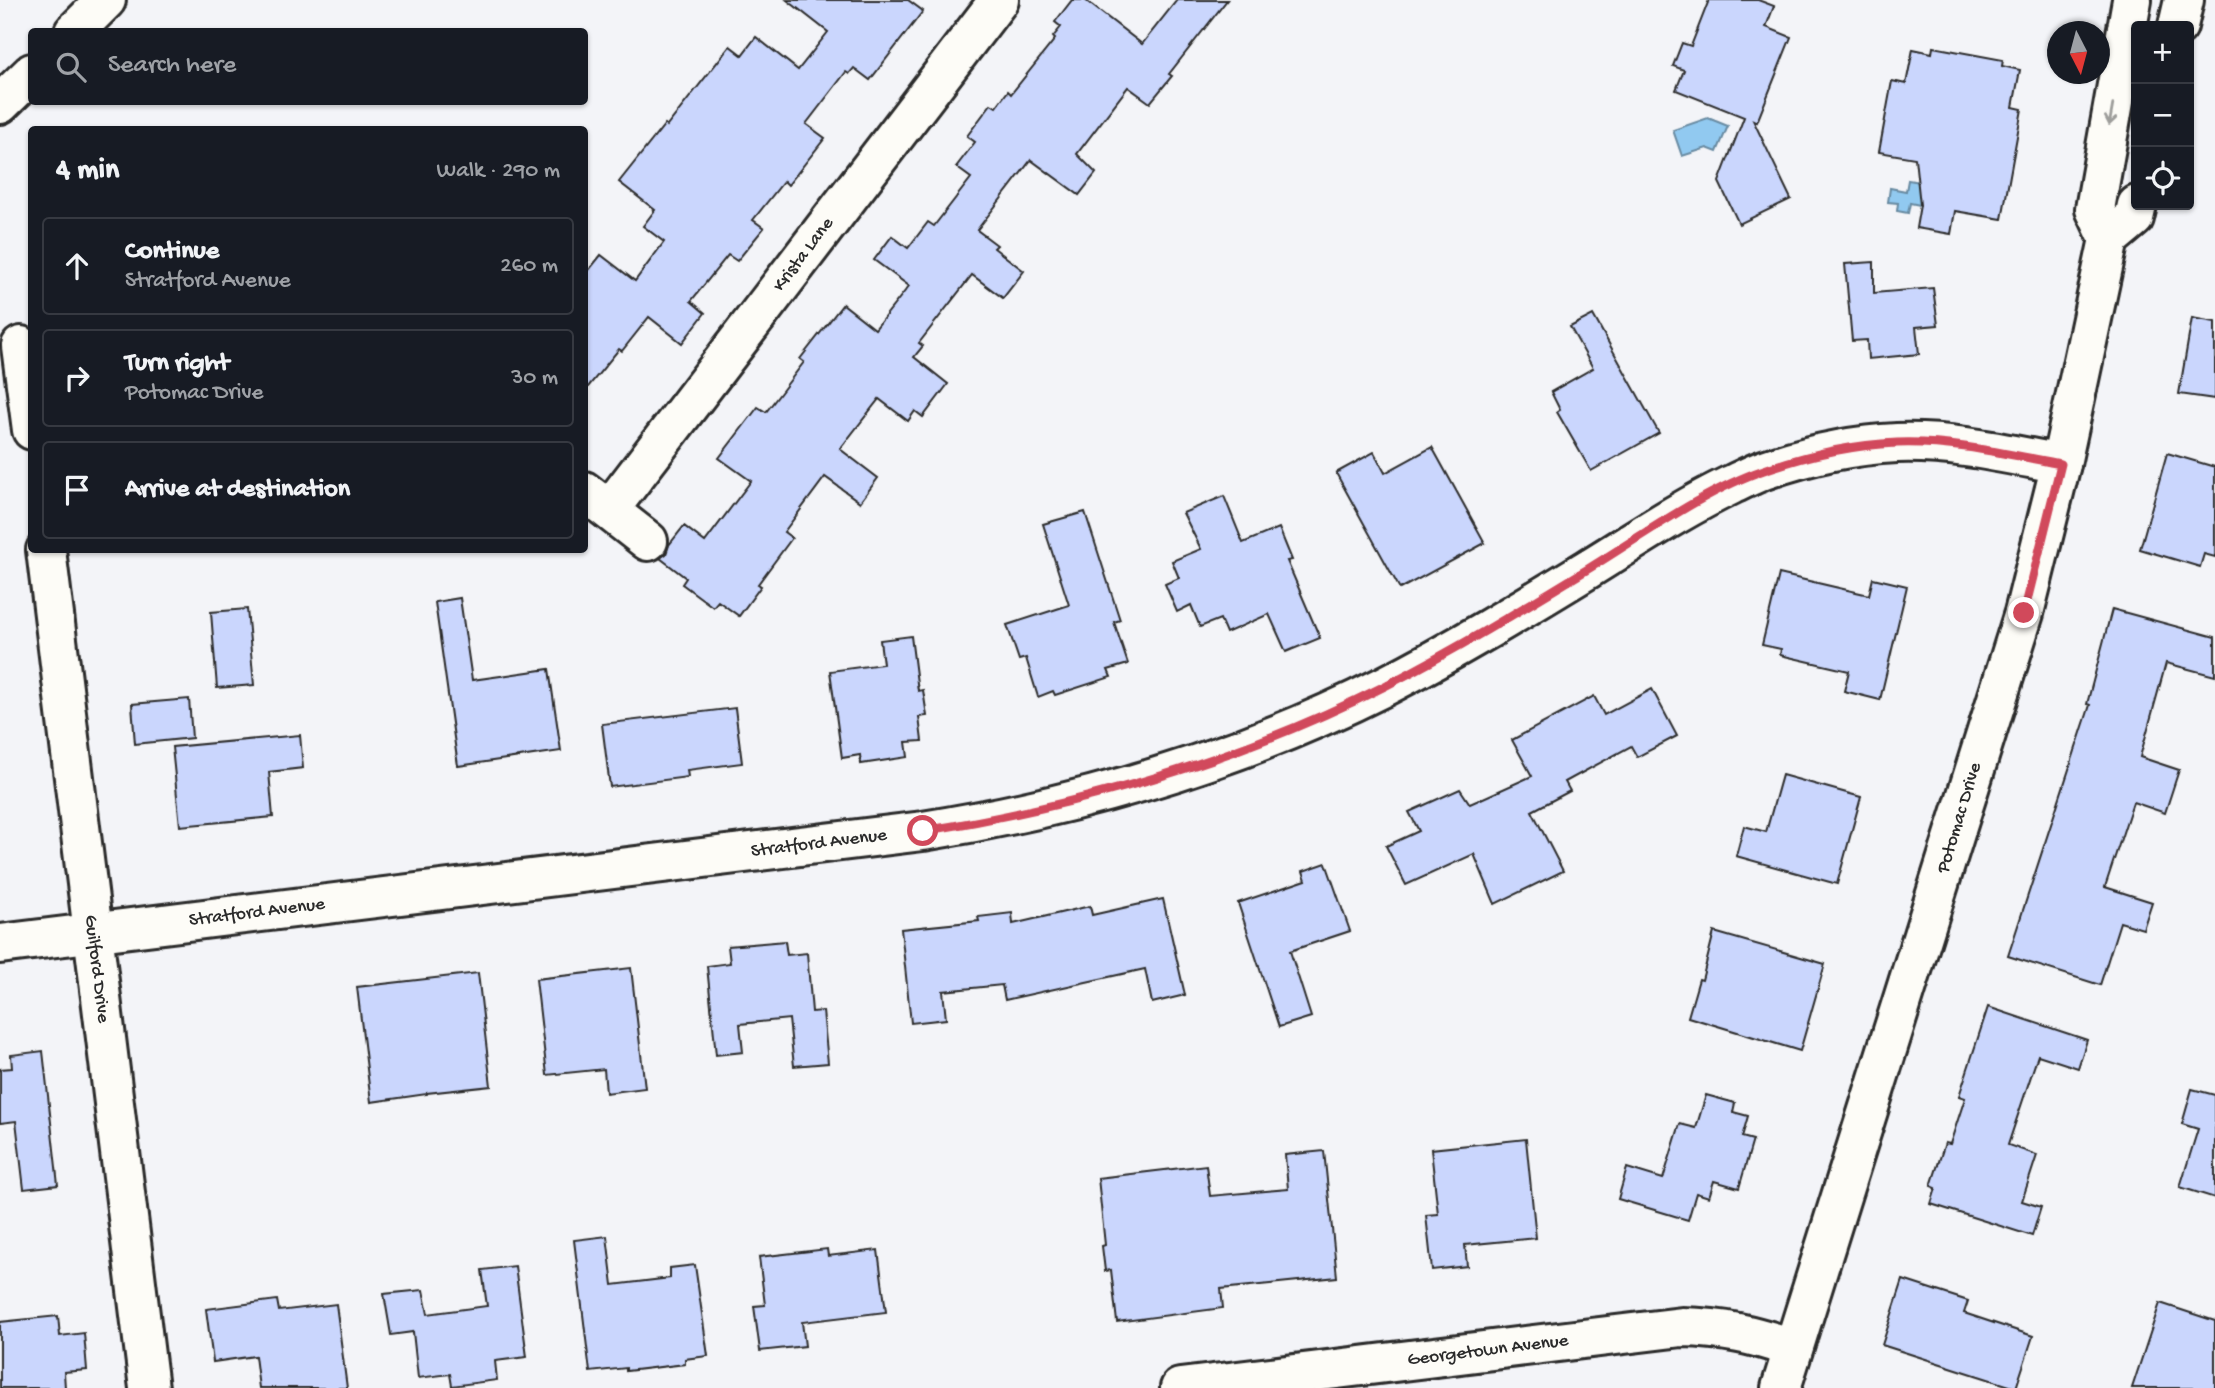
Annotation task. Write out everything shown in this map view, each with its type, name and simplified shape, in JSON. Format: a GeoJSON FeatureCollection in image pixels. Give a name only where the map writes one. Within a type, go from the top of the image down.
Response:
{"type":"FeatureCollection","features":[{"type":"Feature","properties":{"kind":"street"},"geometry":{"type":"LineString","coordinates":[[78,28],[106,0]]}},
{"type":"Feature","properties":{"kind":"street","name":"Krista Lane"},"geometry":{"type":"LineString","coordinates":[[648,541],[597,500],[999,0]]}},
{"type":"Feature","properties":{"kind":"street"},"geometry":{"type":"LineString","coordinates":[[2132,0],[2095,209],[2109,239],[2133,218],[2135,210]]}},
{"type":"Feature","properties":{"kind":"street"},"geometry":{"type":"LineString","coordinates":[[2179,21],[2184,0]]}},
{"type":"Feature","properties":{"kind":"street"},"geometry":{"type":"LineString","coordinates":[[0,104],[28,77]]}},
{"type":"Feature","properties":{"kind":"street","name":"Potomac Drive"},"geometry":{"type":"LineString","coordinates":[[1781,1388],[2024,613],[2061,464],[2109,239]]}},
{"type":"Feature","properties":{"kind":"street"},"geometry":{"type":"LineString","coordinates":[[21,346],[28,399]]}},
{"type":"Feature","properties":{"kind":"street","name":"Stratford Avenue"},"geometry":{"type":"LineString","coordinates":[[0,944],[923,831],[999,819],[1073,802],[1184,771],[1321,716],[1384,686],[1501,622],[1703,499],[1762,470],[1826,452],[1896,443],[1949,444],[2061,464]]}},
{"type":"Feature","properties":{"kind":"street","name":"Guilford Drive"},"geometry":{"type":"LineString","coordinates":[[46,553],[149,1388]]}},
{"type":"Feature","properties":{"kind":"street","name":"Georgetown Avenue"},"geometry":{"type":"LineString","coordinates":[[1180,1388],[1682,1327],[1745,1333],[1793,1348]]}},
{"type":"Feature","properties":{"kind":"water"},"geometry":{"type":"Polygon","coordinates":[[[1708,118],[1728,126],[1717,152],[1707,148],[1682,156],[1673,130],[1708,118]]]}},
{"type":"Feature","properties":{"kind":"water"},"geometry":{"type":"Polygon","coordinates":[[[1908,180],[1921,182],[1920,205],[1910,203],[1908,213],[1897,211],[1898,203],[1888,202],[1890,188],[1906,191],[1908,180]]]}},
{"type":"Feature","properties":{"kind":"building"},"geometry":{"type":"Polygon","coordinates":[[[787,0],[908,0],[923,11],[870,80],[854,68],[849,74],[846,72],[806,124],[825,138],[788,185],[784,181],[753,220],[764,228],[737,261],[728,255],[691,301],[705,313],[682,343],[649,317],[588,387],[588,271],[601,255],[635,281],[664,242],[643,226],[655,210],[619,182],[730,46],[742,55],[756,37],[798,70],[828,32],[787,0]]]}},
{"type":"Feature","properties":{"kind":"building"},"geometry":{"type":"Polygon","coordinates":[[[1072,0],[1085,0],[1142,44],[1177,0],[1227,0],[1169,74],[1172,76],[1150,103],[1128,87],[1077,154],[1096,173],[1079,195],[1031,160],[977,230],[997,245],[994,248],[1024,271],[1003,298],[972,275],[919,343],[923,346],[914,357],[948,384],[923,417],[915,411],[908,421],[879,399],[840,449],[878,478],[860,502],[825,477],[784,532],[792,538],[758,584],[761,586],[739,616],[718,601],[713,607],[682,584],[686,578],[660,558],[666,554],[669,545],[684,526],[705,542],[751,481],[719,458],[758,407],[766,412],[804,362],[800,359],[843,304],[875,329],[909,286],[874,260],[892,236],[908,248],[928,222],[934,226],[971,178],[956,167],[975,142],[967,136],[991,104],[996,107],[1008,91],[1011,94],[1055,39],[1053,37],[1061,27],[1055,22],[1072,0]]]}},
{"type":"Feature","properties":{"kind":"building"},"geometry":{"type":"Polygon","coordinates":[[[1709,0],[1758,0],[1774,6],[1766,27],[1791,37],[1757,122],[1753,120],[1791,199],[1739,224],[1719,182],[1744,117],[1676,90],[1684,70],[1673,66],[1682,43],[1691,46],[1709,0]]]}},
{"type":"Feature","properties":{"kind":"building"},"geometry":{"type":"Polygon","coordinates":[[[1933,47],[2003,60],[2002,66],[2020,70],[2013,107],[2022,109],[2002,219],[1955,211],[1951,234],[1916,228],[1920,205],[1915,158],[1879,152],[1892,81],[1906,84],[1913,49],[1932,53],[1933,47]]]}},
{"type":"Feature","properties":{"kind":"building"},"geometry":{"type":"Polygon","coordinates":[[[1874,262],[1874,293],[1933,288],[1938,325],[1916,327],[1919,354],[1868,359],[1867,340],[1852,341],[1845,264],[1874,262]]]}},
{"type":"Feature","properties":{"kind":"building"},"geometry":{"type":"Polygon","coordinates":[[[1593,315],[1659,433],[1591,471],[1557,412],[1560,410],[1551,392],[1593,368],[1570,327],[1593,315]]]}},
{"type":"Feature","properties":{"kind":"building"},"geometry":{"type":"Polygon","coordinates":[[[2192,318],[2215,322],[2215,399],[2179,394],[2192,318]]]}},
{"type":"Feature","properties":{"kind":"building"},"geometry":{"type":"Polygon","coordinates":[[[1432,447],[1485,543],[1400,589],[1336,473],[1374,452],[1385,473],[1432,447]]]}},
{"type":"Feature","properties":{"kind":"building"},"geometry":{"type":"Polygon","coordinates":[[[2167,453],[2215,467],[2215,557],[2204,554],[2200,567],[2140,549],[2167,453]]]}},
{"type":"Feature","properties":{"kind":"building"},"geometry":{"type":"Polygon","coordinates":[[[1224,496],[1243,543],[1279,528],[1292,560],[1287,561],[1320,638],[1286,652],[1269,614],[1226,633],[1220,619],[1200,627],[1191,605],[1177,612],[1165,584],[1179,578],[1172,561],[1201,549],[1183,513],[1224,496]]]}},
{"type":"Feature","properties":{"kind":"building"},"geometry":{"type":"Polygon","coordinates":[[[1085,512],[1120,620],[1114,622],[1128,664],[1108,670],[1111,677],[1055,695],[1053,691],[1038,697],[1026,658],[1019,660],[1007,625],[1069,605],[1043,524],[1085,512]]]}},
{"type":"Feature","properties":{"kind":"building"},"geometry":{"type":"Polygon","coordinates":[[[1779,574],[1869,595],[1873,578],[1907,586],[1880,700],[1844,691],[1849,671],[1780,655],[1781,649],[1762,645],[1779,574]]]}},
{"type":"Feature","properties":{"kind":"building"},"geometry":{"type":"Polygon","coordinates":[[[460,598],[472,680],[549,669],[561,751],[458,766],[435,602],[460,598]]]}},
{"type":"Feature","properties":{"kind":"building"},"geometry":{"type":"Polygon","coordinates":[[[247,609],[254,685],[217,688],[211,612],[247,609]]]}},
{"type":"Feature","properties":{"kind":"building"},"geometry":{"type":"Polygon","coordinates":[[[2112,609],[2215,637],[2215,676],[2166,663],[2140,757],[2179,770],[2165,813],[2133,802],[2105,887],[2152,902],[2143,929],[2120,922],[2100,985],[2008,956],[2090,705],[2087,704],[2112,609]]]}},
{"type":"Feature","properties":{"kind":"building"},"geometry":{"type":"Polygon","coordinates":[[[911,636],[918,691],[923,690],[927,716],[919,717],[922,741],[906,742],[908,757],[861,764],[860,755],[842,758],[830,671],[883,664],[880,640],[911,636]]]}},
{"type":"Feature","properties":{"kind":"building"},"geometry":{"type":"Polygon","coordinates":[[[1652,689],[1677,736],[1637,757],[1631,746],[1565,782],[1570,791],[1532,811],[1563,871],[1495,904],[1474,854],[1406,885],[1386,846],[1419,831],[1409,812],[1460,789],[1470,804],[1532,776],[1512,740],[1594,696],[1604,715],[1652,689]]]}},
{"type":"Feature","properties":{"kind":"building"},"geometry":{"type":"Polygon","coordinates":[[[189,699],[192,738],[135,744],[132,704],[189,699]]]}},
{"type":"Feature","properties":{"kind":"building"},"geometry":{"type":"Polygon","coordinates":[[[735,708],[742,763],[687,770],[688,777],[610,787],[602,724],[735,708]]]}},
{"type":"Feature","properties":{"kind":"building"},"geometry":{"type":"Polygon","coordinates":[[[300,735],[303,768],[269,772],[273,817],[180,826],[172,747],[300,735]]]}},
{"type":"Feature","properties":{"kind":"building"},"geometry":{"type":"Polygon","coordinates":[[[1782,775],[1861,797],[1837,884],[1736,856],[1744,826],[1766,832],[1782,775]]]}},
{"type":"Feature","properties":{"kind":"building"},"geometry":{"type":"Polygon","coordinates":[[[1326,863],[1350,931],[1290,951],[1311,1017],[1279,1027],[1238,903],[1306,880],[1303,871],[1326,863]]]}},
{"type":"Feature","properties":{"kind":"building"},"geometry":{"type":"Polygon","coordinates":[[[1163,899],[1185,995],[1152,1003],[1145,969],[1005,1000],[1002,985],[943,991],[946,1019],[911,1023],[901,929],[979,921],[978,917],[1012,913],[1013,924],[1090,906],[1092,915],[1163,899]]]}},
{"type":"Feature","properties":{"kind":"building"},"geometry":{"type":"Polygon","coordinates":[[[1714,932],[1825,964],[1800,1051],[1688,1017],[1699,979],[1702,980],[1714,932]]]}},
{"type":"Feature","properties":{"kind":"building"},"geometry":{"type":"Polygon","coordinates":[[[785,941],[787,955],[807,953],[812,1012],[823,1011],[828,1063],[794,1066],[789,1019],[740,1024],[743,1052],[716,1055],[707,966],[730,963],[728,946],[785,941]]]}},
{"type":"Feature","properties":{"kind":"building"},"geometry":{"type":"Polygon","coordinates":[[[631,968],[645,1088],[606,1093],[604,1069],[547,1075],[536,979],[631,968]]]}},
{"type":"Feature","properties":{"kind":"building"},"geometry":{"type":"Polygon","coordinates":[[[478,973],[491,1086],[371,1102],[357,987],[478,973]]]}},
{"type":"Feature","properties":{"kind":"building"},"geometry":{"type":"Polygon","coordinates":[[[1988,1007],[2087,1040],[2078,1068],[2038,1055],[2008,1145],[2037,1155],[2022,1201],[2041,1207],[2032,1236],[1931,1204],[1936,1188],[1931,1186],[1945,1143],[1950,1144],[1965,1098],[1959,1096],[1988,1007]]]}},
{"type":"Feature","properties":{"kind":"building"},"geometry":{"type":"Polygon","coordinates":[[[43,1051],[58,1185],[24,1189],[16,1121],[0,1123],[0,1069],[12,1068],[11,1055],[43,1051]]]}},
{"type":"Feature","properties":{"kind":"building"},"geometry":{"type":"Polygon","coordinates":[[[2192,1089],[2215,1095],[2215,1198],[2180,1187],[2198,1129],[2182,1124],[2192,1089]]]}},
{"type":"Feature","properties":{"kind":"building"},"geometry":{"type":"Polygon","coordinates":[[[1706,1095],[1735,1103],[1733,1112],[1748,1116],[1742,1137],[1753,1140],[1739,1188],[1714,1181],[1709,1197],[1696,1193],[1688,1220],[1618,1199],[1627,1168],[1663,1179],[1680,1124],[1696,1128],[1706,1095]]]}},
{"type":"Feature","properties":{"kind":"building"},"geometry":{"type":"Polygon","coordinates":[[[1526,1139],[1536,1238],[1465,1245],[1467,1266],[1432,1270],[1426,1215],[1438,1214],[1431,1149],[1526,1139]]]}},
{"type":"Feature","properties":{"kind":"building"},"geometry":{"type":"Polygon","coordinates":[[[1324,1151],[1337,1277],[1221,1289],[1223,1308],[1117,1322],[1111,1270],[1105,1271],[1098,1178],[1206,1165],[1210,1196],[1288,1189],[1285,1155],[1324,1151]]]}},
{"type":"Feature","properties":{"kind":"building"},"geometry":{"type":"Polygon","coordinates":[[[607,1236],[613,1285],[670,1278],[670,1268],[695,1265],[708,1356],[685,1359],[685,1364],[590,1372],[574,1240],[607,1236]]]}},
{"type":"Feature","properties":{"kind":"building"},"geometry":{"type":"Polygon","coordinates":[[[827,1249],[828,1256],[878,1250],[886,1312],[802,1322],[805,1346],[760,1351],[754,1306],[765,1305],[759,1257],[827,1249]]]}},
{"type":"Feature","properties":{"kind":"building"},"geometry":{"type":"Polygon","coordinates":[[[515,1266],[527,1357],[495,1361],[497,1380],[452,1386],[450,1374],[418,1378],[413,1332],[391,1335],[384,1294],[423,1290],[428,1314],[487,1306],[482,1270],[515,1266]]]}},
{"type":"Feature","properties":{"kind":"building"},"geometry":{"type":"Polygon","coordinates":[[[1903,1280],[1968,1301],[1964,1313],[2033,1336],[2016,1388],[1882,1345],[1903,1280]]]}},
{"type":"Feature","properties":{"kind":"building"},"geometry":{"type":"Polygon","coordinates":[[[277,1300],[279,1311],[336,1304],[347,1388],[259,1388],[255,1356],[213,1362],[206,1309],[277,1300]]]}},
{"type":"Feature","properties":{"kind":"building"},"geometry":{"type":"Polygon","coordinates":[[[2160,1303],[2215,1321],[2215,1388],[2132,1388],[2160,1303]]]}},
{"type":"Feature","properties":{"kind":"building"},"geometry":{"type":"Polygon","coordinates":[[[58,1316],[60,1336],[84,1333],[87,1370],[64,1372],[65,1388],[0,1388],[0,1322],[58,1316]]]}},
{"type":"Feature","properties":{"kind":"route"},"geometry":{"type":"LineString","coordinates":[[923,831],[999,819],[1073,802],[1184,771],[1321,716],[1384,686],[1501,622],[1703,499],[1762,470],[1826,452],[1896,443],[1949,444],[2061,464],[2024,613]]}}]}
